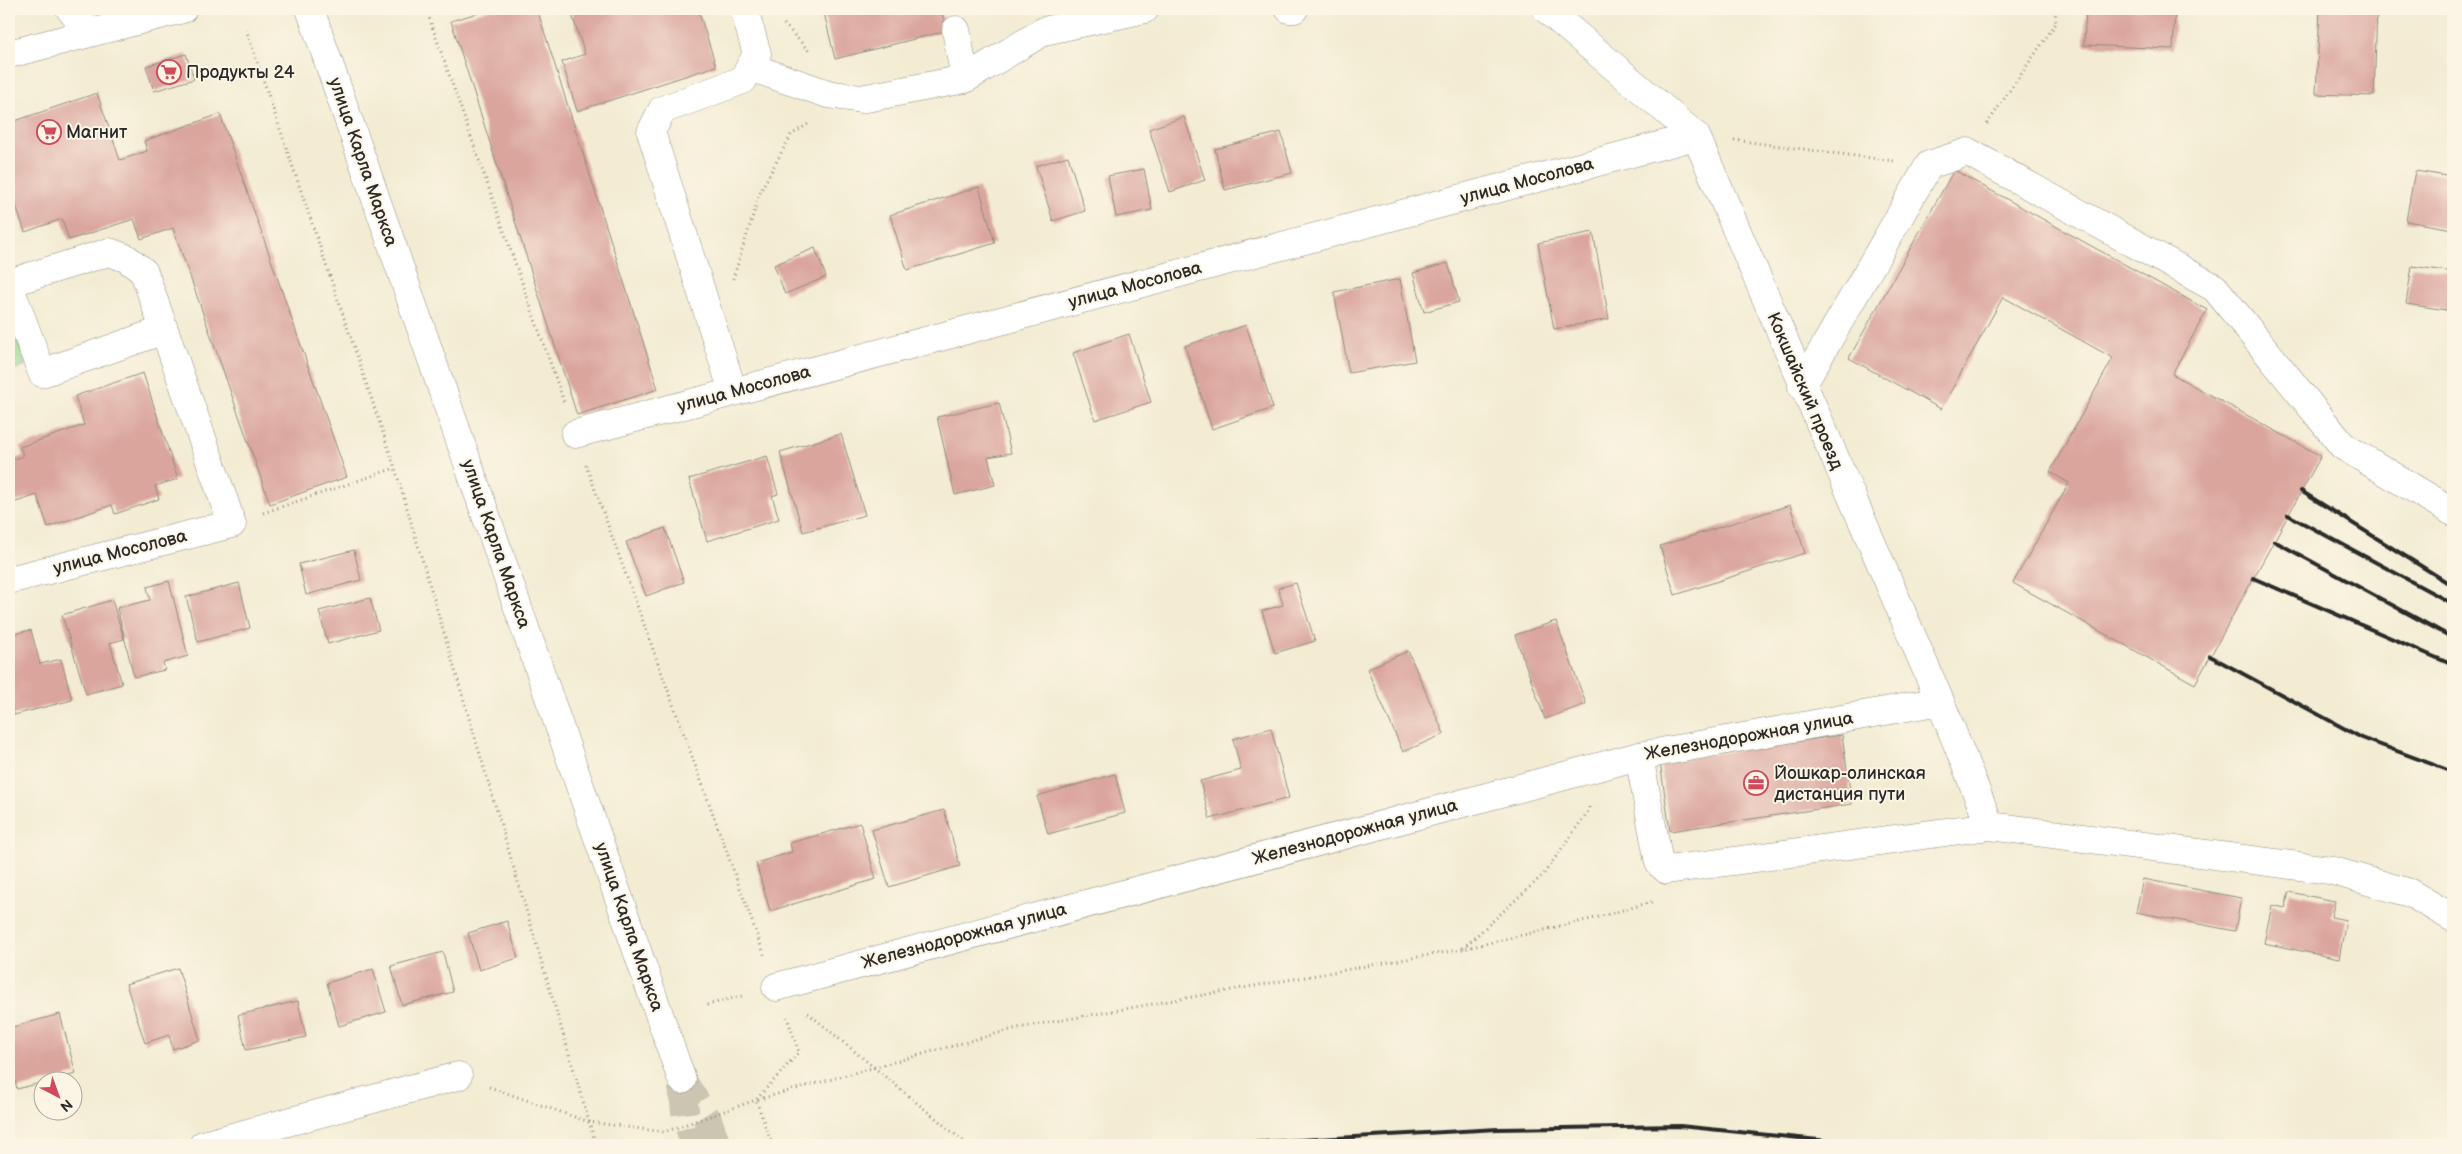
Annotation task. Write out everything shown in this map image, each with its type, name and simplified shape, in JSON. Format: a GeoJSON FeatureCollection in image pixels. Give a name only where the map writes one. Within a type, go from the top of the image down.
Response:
{"type":"FeatureCollection","features":[{"type":"Feature","properties":{"kind":"street"},"geometry":{"type":"LineString","coordinates":[[70,9],[90,33]]}},
{"type":"Feature","properties":{"kind":"street"},"geometry":{"type":"LineString","coordinates":[[9,54],[183,9]]}},
{"type":"Feature","properties":{"kind":"street","name":"улица Карла Маркса"},"geometry":{"type":"LineString","coordinates":[[310,9],[682,1080]]}},
{"type":"Feature","properties":{"kind":"street"},"geometry":{"type":"LineString","coordinates":[[733,392],[651,132],[662,110],[743,80],[757,54],[744,9]]}},
{"type":"Feature","properties":{"kind":"street"},"geometry":{"type":"LineString","coordinates":[[750,67],[828,94],[861,100],[965,78],[1044,31],[1145,9]]}},
{"type":"Feature","properties":{"kind":"street"},"geometry":{"type":"LineString","coordinates":[[1289,9],[1294,9]]}},
{"type":"Feature","properties":{"kind":"street","name":"Кокшайский проезд"},"geometry":{"type":"LineString","coordinates":[[1546,9],[1696,136],[1802,386],[1940,701],[1990,826]]}},
{"type":"Feature","properties":{"kind":"street"},"geometry":{"type":"LineString","coordinates":[[956,30],[965,78]]}},
{"type":"Feature","properties":{"kind":"street","name":"улица Мосолова"},"geometry":{"type":"LineString","coordinates":[[575,434],[1696,136]]}},
{"type":"Feature","properties":{"kind":"street"},"geometry":{"type":"LineString","coordinates":[[1802,386],[1929,165],[1968,152],[2215,288],[2343,446],[2453,512]]}},
{"type":"Feature","properties":{"kind":"street"},"geometry":{"type":"LineString","coordinates":[[164,330],[42,373],[9,284],[109,252],[126,258],[144,272],[232,524]]}},
{"type":"Feature","properties":{"kind":"street","name":"улица Мосолова"},"geometry":{"type":"LineString","coordinates":[[9,580],[232,524]]}},
{"type":"Feature","properties":{"kind":"street","name":"Железнодорожная улица"},"geometry":{"type":"LineString","coordinates":[[776,987],[1639,756],[1940,701]]}},
{"type":"Feature","properties":{"kind":"street"},"geometry":{"type":"LineString","coordinates":[[1639,756],[1659,863],[1667,870],[1990,826],[2330,870],[2410,893],[2453,918]]}},
{"type":"Feature","properties":{"kind":"street"},"geometry":{"type":"LineString","coordinates":[[203,1145],[458,1076]]}},
{"type":"Feature","properties":{"kind":"path"},"geometry":{"type":"LineString","coordinates":[[426,9],[575,434],[799,1052]]}},
{"type":"Feature","properties":{"kind":"path"},"geometry":{"type":"LineString","coordinates":[[1968,152],[2056,23],[2055,9]]}},
{"type":"Feature","properties":{"kind":"path"},"geometry":{"type":"LineString","coordinates":[[246,29],[395,468],[596,1145]]}},
{"type":"Feature","properties":{"kind":"path"},"geometry":{"type":"LineString","coordinates":[[732,282],[761,190],[791,135],[851,98]]}},
{"type":"Feature","properties":{"kind":"path"},"geometry":{"type":"LineString","coordinates":[[1696,136],[1929,165]]}},
{"type":"Feature","properties":{"kind":"path"},"geometry":{"type":"LineString","coordinates":[[232,524],[395,468]]}},
{"type":"Feature","properties":{"kind":"path"},"geometry":{"type":"LineString","coordinates":[[1463,949],[1543,875],[1589,810],[1592,769]]}},
{"type":"Feature","properties":{"kind":"path"},"geometry":{"type":"LineString","coordinates":[[772,1145],[756,1100],[1017,1028],[1463,949],[1592,919],[1658,900]]}},
{"type":"Feature","properties":{"kind":"path"},"geometry":{"type":"LineString","coordinates":[[707,1005],[776,987]]}},
{"type":"Feature","properties":{"kind":"path"},"geometry":{"type":"LineString","coordinates":[[776,987],[876,1067],[968,1145]]}},
{"type":"Feature","properties":{"kind":"path"},"geometry":{"type":"LineString","coordinates":[[458,1076],[589,1122]]}},
{"type":"Feature","properties":{"kind":"green space"},"geometry":{"type":"Polygon","coordinates":[[[9,318],[26,365],[9,371],[9,318]]]}},
{"type":"Feature","properties":{"kind":"building"},"geometry":{"type":"Polygon","coordinates":[[[491,9],[537,9],[658,389],[577,415],[451,21],[491,9]]]}},
{"type":"Feature","properties":{"kind":"building"},"geometry":{"type":"Polygon","coordinates":[[[570,9],[698,9],[716,66],[577,111],[562,62],[585,54],[570,9]]]}},
{"type":"Feature","properties":{"kind":"building"},"geometry":{"type":"Polygon","coordinates":[[[823,9],[941,9],[946,31],[835,59],[823,9]]]}},
{"type":"Feature","properties":{"kind":"building"},"geometry":{"type":"Polygon","coordinates":[[[2086,9],[2175,9],[2173,49],[2084,45],[2086,9]]]}},
{"type":"Feature","properties":{"kind":"building"},"geometry":{"type":"Polygon","coordinates":[[[2320,9],[2377,9],[2374,96],[2316,94],[2320,9]]]}},
{"type":"Feature","properties":{"kind":"building"},"geometry":{"type":"Polygon","coordinates":[[[186,54],[194,79],[154,91],[146,66],[186,54]]]}},
{"type":"Feature","properties":{"kind":"building"},"geometry":{"type":"Polygon","coordinates":[[[97,93],[120,160],[147,151],[144,141],[220,114],[347,477],[270,504],[173,228],[141,239],[134,219],[69,240],[62,219],[25,232],[9,185],[9,123],[97,93]]]}},
{"type":"Feature","properties":{"kind":"building"},"geometry":{"type":"Polygon","coordinates":[[[1184,117],[1205,180],[1170,192],[1149,129],[1184,117]]]}},
{"type":"Feature","properties":{"kind":"building"},"geometry":{"type":"Polygon","coordinates":[[[1281,132],[1292,173],[1225,190],[1215,149],[1281,132]]]}},
{"type":"Feature","properties":{"kind":"building"},"geometry":{"type":"Polygon","coordinates":[[[1068,156],[1085,211],[1053,221],[1036,166],[1068,156]]]}},
{"type":"Feature","properties":{"kind":"building"},"geometry":{"type":"Polygon","coordinates":[[[1144,169],[1152,210],[1116,217],[1108,176],[1144,169]]]}},
{"type":"Feature","properties":{"kind":"building"},"geometry":{"type":"Polygon","coordinates":[[[1954,170],[2207,310],[2172,374],[2321,456],[2195,684],[2013,583],[2069,483],[2050,472],[2113,358],[2003,297],[1941,409],[1849,358],[1954,170]]]}},
{"type":"Feature","properties":{"kind":"building"},"geometry":{"type":"Polygon","coordinates":[[[2415,171],[2453,177],[2453,229],[2406,221],[2415,171]]]}},
{"type":"Feature","properties":{"kind":"building"},"geometry":{"type":"Polygon","coordinates":[[[979,187],[995,243],[907,270],[890,215],[979,187]]]}},
{"type":"Feature","properties":{"kind":"building"},"geometry":{"type":"Polygon","coordinates":[[[1593,232],[1609,319],[1554,329],[1538,243],[1593,232]]]}},
{"type":"Feature","properties":{"kind":"building"},"geometry":{"type":"Polygon","coordinates":[[[815,248],[826,277],[785,294],[774,265],[815,248]]]}},
{"type":"Feature","properties":{"kind":"building"},"geometry":{"type":"Polygon","coordinates":[[[1448,263],[1459,302],[1424,312],[1413,273],[1448,263]]]}},
{"type":"Feature","properties":{"kind":"building"},"geometry":{"type":"Polygon","coordinates":[[[2412,266],[2453,272],[2453,311],[2406,304],[2412,266]]]}},
{"type":"Feature","properties":{"kind":"building"},"geometry":{"type":"Polygon","coordinates":[[[1400,279],[1415,361],[1349,373],[1334,292],[1400,279]]]}},
{"type":"Feature","properties":{"kind":"building"},"geometry":{"type":"Polygon","coordinates":[[[1246,325],[1273,408],[1212,429],[1185,346],[1246,325]]]}},
{"type":"Feature","properties":{"kind":"building"},"geometry":{"type":"Polygon","coordinates":[[[1129,334],[1151,402],[1095,420],[1073,353],[1129,334]]]}},
{"type":"Feature","properties":{"kind":"building"},"geometry":{"type":"Polygon","coordinates":[[[143,373],[178,479],[155,486],[159,499],[115,514],[112,505],[48,527],[37,495],[10,504],[13,513],[9,514],[9,461],[23,456],[20,447],[84,425],[75,396],[143,373]]]}},
{"type":"Feature","properties":{"kind":"building"},"geometry":{"type":"Polygon","coordinates":[[[999,403],[1011,453],[988,457],[995,485],[955,495],[937,417],[999,403]]]}},
{"type":"Feature","properties":{"kind":"building"},"geometry":{"type":"Polygon","coordinates":[[[841,434],[865,515],[803,532],[780,452],[841,434]]]}},
{"type":"Feature","properties":{"kind":"building"},"geometry":{"type":"Polygon","coordinates":[[[767,456],[778,494],[772,496],[779,519],[707,541],[689,479],[767,456]]]}},
{"type":"Feature","properties":{"kind":"building"},"geometry":{"type":"Polygon","coordinates":[[[1790,505],[1805,553],[1675,595],[1660,546],[1790,505]]]}},
{"type":"Feature","properties":{"kind":"building"},"geometry":{"type":"Polygon","coordinates":[[[665,528],[684,582],[646,596],[626,542],[665,528]]]}},
{"type":"Feature","properties":{"kind":"building"},"geometry":{"type":"Polygon","coordinates":[[[354,550],[361,580],[306,595],[299,564],[354,550]]]}},
{"type":"Feature","properties":{"kind":"building"},"geometry":{"type":"Polygon","coordinates":[[[169,581],[188,656],[163,663],[165,670],[134,677],[117,608],[150,600],[147,587],[169,581]]]}},
{"type":"Feature","properties":{"kind":"building"},"geometry":{"type":"Polygon","coordinates":[[[239,583],[250,628],[198,642],[186,597],[239,583]]]}},
{"type":"Feature","properties":{"kind":"building"},"geometry":{"type":"Polygon","coordinates":[[[1296,583],[1315,641],[1275,653],[1262,611],[1283,605],[1278,588],[1296,583]]]}},
{"type":"Feature","properties":{"kind":"building"},"geometry":{"type":"Polygon","coordinates":[[[370,598],[379,630],[328,644],[319,611],[370,598]]]}},
{"type":"Feature","properties":{"kind":"building"},"geometry":{"type":"Polygon","coordinates":[[[112,600],[124,639],[110,643],[122,684],[86,694],[62,615],[112,600]]]}},
{"type":"Feature","properties":{"kind":"building"},"geometry":{"type":"Polygon","coordinates":[[[1556,621],[1586,704],[1545,719],[1515,635],[1556,621]]]}},
{"type":"Feature","properties":{"kind":"building"},"geometry":{"type":"Polygon","coordinates":[[[31,630],[40,664],[61,659],[72,700],[14,715],[9,692],[9,635],[31,630]]]}},
{"type":"Feature","properties":{"kind":"building"},"geometry":{"type":"Polygon","coordinates":[[[1408,651],[1444,734],[1403,752],[1367,669],[1408,651]]]}},
{"type":"Feature","properties":{"kind":"building"},"geometry":{"type":"Polygon","coordinates":[[[1271,728],[1289,798],[1210,819],[1200,781],[1241,770],[1233,739],[1271,728]]]}},
{"type":"Feature","properties":{"kind":"building","name":"Йошкар-олинская дистанция пути"},"geometry":{"type":"Polygon","coordinates":[[[1842,735],[1852,804],[1670,831],[1660,762],[1842,735]]]}},
{"type":"Feature","properties":{"kind":"building"},"geometry":{"type":"Polygon","coordinates":[[[1115,774],[1125,813],[1048,834],[1037,796],[1115,774]]]}},
{"type":"Feature","properties":{"kind":"building"},"geometry":{"type":"Polygon","coordinates":[[[944,810],[960,866],[889,887],[872,830],[944,810]]]}},
{"type":"Feature","properties":{"kind":"building"},"geometry":{"type":"Polygon","coordinates":[[[860,823],[876,879],[770,911],[756,863],[792,852],[790,843],[860,823]]]}},
{"type":"Feature","properties":{"kind":"building"},"geometry":{"type":"Polygon","coordinates":[[[2143,879],[2241,898],[2235,931],[2136,912],[2143,879]]]}},
{"type":"Feature","properties":{"kind":"building"},"geometry":{"type":"Polygon","coordinates":[[[2289,892],[2335,901],[2331,917],[2346,920],[2339,959],[2264,943],[2272,905],[2285,908],[2289,892]]]}},
{"type":"Feature","properties":{"kind":"building"},"geometry":{"type":"Polygon","coordinates":[[[507,921],[518,958],[479,970],[468,933],[507,921]]]}},
{"type":"Feature","properties":{"kind":"building"},"geometry":{"type":"Polygon","coordinates":[[[443,952],[453,992],[402,1005],[391,966],[443,952]]]}},
{"type":"Feature","properties":{"kind":"building"},"geometry":{"type":"Polygon","coordinates":[[[178,968],[200,1040],[173,1049],[169,1035],[145,1043],[126,984],[178,968]]]}},
{"type":"Feature","properties":{"kind":"building"},"geometry":{"type":"Polygon","coordinates":[[[373,969],[386,1012],[339,1026],[327,983],[373,969]]]}},
{"type":"Feature","properties":{"kind":"building"},"geometry":{"type":"Polygon","coordinates":[[[298,1001],[306,1037],[246,1050],[238,1015],[298,1001]]]}},
{"type":"Feature","properties":{"kind":"building"},"geometry":{"type":"Polygon","coordinates":[[[60,1014],[75,1072],[32,1072],[32,1085],[17,1089],[15,1081],[9,1083],[9,1028],[60,1014]]]}},
{"type":"Feature","properties":{"kind":"tunnel"},"geometry":{"type":"LineString","coordinates":[[682,1080],[708,1120],[717,1145]]}},
{"type":"Feature","properties":{"kind":"tunnel"},"geometry":{"type":"LineString","coordinates":[[682,1086],[686,1119],[695,1145]]}},
{"type":"Feature","properties":{"kind":"railway"},"geometry":{"type":"LineString","coordinates":[[2301,491],[2453,586]]}},
{"type":"Feature","properties":{"kind":"railway"},"geometry":{"type":"LineString","coordinates":[[2288,515],[2453,604]]}},
{"type":"Feature","properties":{"kind":"railway"},"geometry":{"type":"LineString","coordinates":[[2274,541],[2453,638]]}},
{"type":"Feature","properties":{"kind":"railway"},"geometry":{"type":"LineString","coordinates":[[2253,578],[2453,665]]}},
{"type":"Feature","properties":{"kind":"railway"},"geometry":{"type":"LineString","coordinates":[[2210,656],[2362,738],[2453,772]]}},
{"type":"Feature","properties":{"kind":"railway"},"geometry":{"type":"LineString","coordinates":[[1209,1145],[1498,1129],[1680,1126],[1868,1145]]}},
{"type":"Feature","properties":{"kind":"place","name":"Продукты 24"},"geometry":{"type":"Point","coordinates":[169,72]}},
{"type":"Feature","properties":{"kind":"place","name":"Магнит"},"geometry":{"type":"Point","coordinates":[49,132]}},
{"type":"Feature","properties":{"kind":"place","name":"Йошкар-олинская дистанция пути"},"geometry":{"type":"Point","coordinates":[1756,783]}}]}
